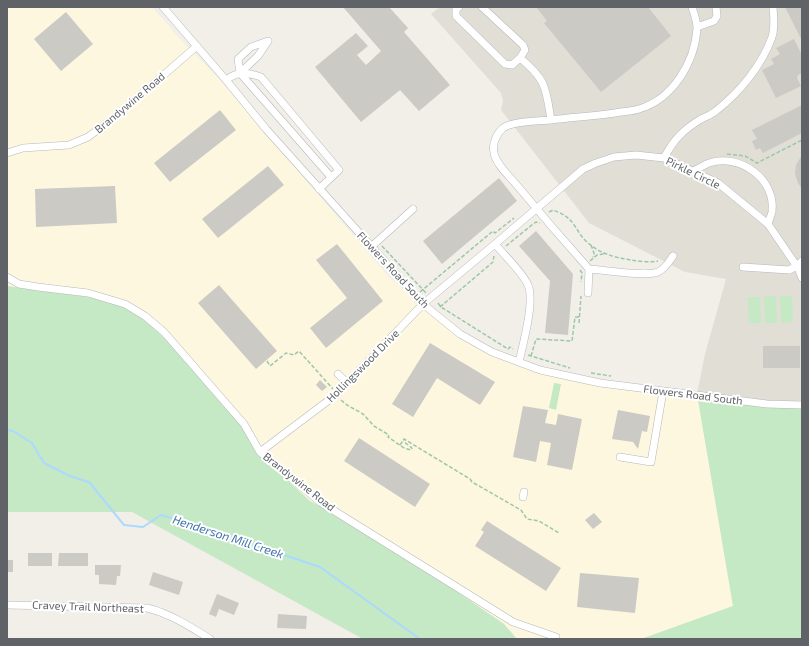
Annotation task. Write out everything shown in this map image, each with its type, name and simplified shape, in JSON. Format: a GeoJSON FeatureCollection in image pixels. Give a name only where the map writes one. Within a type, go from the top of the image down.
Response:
{"type":"FeatureCollection","features":[{"type":"Feature","properties":{"kind":"street","name":"Flowers Road South"},"geometry":{"type":"LineString","coordinates":[[163,7],[266,128],[371,247],[423,304],[460,334],[492,352],[540,370],[600,383],[767,404],[802,405]]}},
{"type":"Feature","properties":{"kind":"street"},"geometry":{"type":"LineString","coordinates":[[459,7],[456,9],[456,16],[505,64],[512,65],[520,58],[525,50],[524,45],[482,7]]}},
{"type":"Feature","properties":{"kind":"street"},"geometry":{"type":"LineString","coordinates":[[673,256],[666,267],[649,274],[589,266],[536,209],[497,160],[494,153],[494,144],[500,131],[504,127],[514,124],[639,109],[667,93],[688,65],[697,27],[692,7]]}},
{"type":"Feature","properties":{"kind":"street"},"geometry":{"type":"LineString","coordinates":[[697,27],[714,21],[717,16],[716,7]]}},
{"type":"Feature","properties":{"kind":"street"},"geometry":{"type":"LineString","coordinates":[[664,158],[671,144],[683,132],[716,111],[750,78],[772,37],[774,22],[773,7]]}},
{"type":"Feature","properties":{"kind":"street"},"geometry":{"type":"LineString","coordinates":[[240,73],[258,56],[268,41],[251,47],[238,59],[240,73],[331,177]]}},
{"type":"Feature","properties":{"kind":"street","name":"Brandywine Road"},"geometry":{"type":"LineString","coordinates":[[7,153],[23,148],[69,145],[88,137],[116,116],[197,46]]}},
{"type":"Feature","properties":{"kind":"street"},"geometry":{"type":"LineString","coordinates":[[520,58],[540,78],[547,93],[551,120]]}},
{"type":"Feature","properties":{"kind":"street"},"geometry":{"type":"LineString","coordinates":[[226,80],[232,75],[240,73],[247,73],[261,77],[339,170],[319,189]]}},
{"type":"Feature","properties":{"kind":"street","name":"Pirkle Circle"},"geometry":{"type":"LineString","coordinates":[[495,244],[583,169],[614,157],[636,155],[664,158],[718,183],[768,224],[799,263],[802,278]]}},
{"type":"Feature","properties":{"kind":"street"},"geometry":{"type":"LineString","coordinates":[[693,171],[710,163],[724,161],[738,163],[750,168],[764,181],[771,198],[772,212],[768,224]]}},
{"type":"Feature","properties":{"kind":"street"},"geometry":{"type":"LineString","coordinates":[[371,247],[413,209]]}},
{"type":"Feature","properties":{"kind":"street"},"geometry":{"type":"LineString","coordinates":[[495,244],[525,279],[529,286],[530,304],[519,362]]}},
{"type":"Feature","properties":{"kind":"street","name":"Hollingswood Drive"},"geometry":{"type":"LineString","coordinates":[[260,452],[342,390],[423,304],[495,244]]}},
{"type":"Feature","properties":{"kind":"street"},"geometry":{"type":"LineString","coordinates":[[743,267],[789,270],[799,263]]}},
{"type":"Feature","properties":{"kind":"street"},"geometry":{"type":"LineString","coordinates":[[585,292],[589,266]]}},
{"type":"Feature","properties":{"kind":"street","name":"Brandywine Road"},"geometry":{"type":"LineString","coordinates":[[7,277],[19,284],[88,293],[125,304],[145,316],[164,332],[244,424],[260,452],[320,502],[513,622],[556,637]]}},
{"type":"Feature","properties":{"kind":"street"},"geometry":{"type":"LineString","coordinates":[[338,374],[347,383]]}},
{"type":"Feature","properties":{"kind":"street"},"geometry":{"type":"LineString","coordinates":[[620,458],[651,462],[663,391]]}},
{"type":"Feature","properties":{"kind":"street","name":"Cravey Trail Northeast"},"geometry":{"type":"LineString","coordinates":[[7,605],[147,608],[156,610],[196,630],[210,639]]}},
{"type":"Feature","properties":{"kind":"path"},"geometry":{"type":"LineString","coordinates":[[548,213],[553,210]]}},
{"type":"Feature","properties":{"kind":"path"},"geometry":{"type":"LineString","coordinates":[[553,210],[568,217],[574,223],[580,234],[591,245],[604,254],[614,258],[640,261],[658,261]]}},
{"type":"Feature","properties":{"kind":"path"},"geometry":{"type":"LineString","coordinates":[[420,292],[493,231],[495,233],[518,214]]}},
{"type":"Feature","properties":{"kind":"path"},"geometry":{"type":"LineString","coordinates":[[505,247],[536,222],[540,223],[543,227]]}},
{"type":"Feature","properties":{"kind":"path"},"geometry":{"type":"LineString","coordinates":[[589,266],[594,253],[591,245]]}},
{"type":"Feature","properties":{"kind":"path"},"geometry":{"type":"LineString","coordinates":[[382,246],[428,295]]}},
{"type":"Feature","properties":{"kind":"path"},"geometry":{"type":"LineString","coordinates":[[593,257],[604,254]]}},
{"type":"Feature","properties":{"kind":"path"},"geometry":{"type":"LineString","coordinates":[[440,307],[493,262],[494,256]]}},
{"type":"Feature","properties":{"kind":"path"},"geometry":{"type":"LineString","coordinates":[[580,270],[582,273],[581,282],[583,283]]}},
{"type":"Feature","properties":{"kind":"path"},"geometry":{"type":"LineString","coordinates":[[579,323],[585,292]]}},
{"type":"Feature","properties":{"kind":"path"},"geometry":{"type":"LineString","coordinates":[[438,303],[440,307],[508,349],[510,347],[513,349]]}},
{"type":"Feature","properties":{"kind":"path"},"geometry":{"type":"LineString","coordinates":[[531,356],[536,338],[572,341],[575,317],[579,317]]}},
{"type":"Feature","properties":{"kind":"path"},"geometry":{"type":"LineString","coordinates":[[267,361],[270,366],[286,353],[294,355],[299,351],[334,391]]}},
{"type":"Feature","properties":{"kind":"path"},"geometry":{"type":"LineString","coordinates":[[526,354],[571,369]]}},
{"type":"Feature","properties":{"kind":"path"},"geometry":{"type":"LineString","coordinates":[[585,372],[612,377]]}},
{"type":"Feature","properties":{"kind":"path"},"geometry":{"type":"LineString","coordinates":[[341,400],[363,414],[374,426],[389,435],[388,437],[404,448],[411,450],[412,448],[403,441]]}},
{"type":"Feature","properties":{"kind":"path"},"geometry":{"type":"LineString","coordinates":[[403,441],[404,439],[470,479],[478,486],[521,510],[527,519],[538,521],[559,533]]}},
{"type":"Feature","properties":{"kind":"path"},"geometry":{"type":"LineString","coordinates":[[400,445],[403,441]]}},
{"type":"Feature","properties":{"kind":"shaded area"},"geometry":{"type":"Polygon","coordinates":[[[7,7],[152,7],[179,38],[219,79],[389,277],[442,323],[525,368],[697,394],[733,606],[641,639],[517,639],[504,624],[376,536],[310,501],[269,463],[194,368],[157,331],[128,306],[96,298],[7,286],[7,7]]]}},
{"type":"Feature","properties":{"kind":"shaded area"},"geometry":{"type":"Polygon","coordinates":[[[440,7],[802,7],[802,407],[697,394],[705,354],[726,279],[685,272],[589,223],[501,110],[503,101],[501,93],[431,14],[440,7]]]}},
{"type":"Feature","properties":{"kind":"green space"},"geometry":{"type":"Polygon","coordinates":[[[7,286],[96,298],[128,306],[157,331],[194,368],[244,426],[269,463],[310,501],[376,536],[504,624],[517,639],[363,639],[132,512],[7,512],[7,286]]]}},
{"type":"Feature","properties":{"kind":"green space"},"geometry":{"type":"Polygon","coordinates":[[[776,296],[777,323],[765,323],[764,297],[776,296]]]}},
{"type":"Feature","properties":{"kind":"green space"},"geometry":{"type":"Polygon","coordinates":[[[780,296],[792,296],[793,322],[781,323],[780,296]]]}},
{"type":"Feature","properties":{"kind":"green space"},"geometry":{"type":"Polygon","coordinates":[[[748,297],[760,297],[761,323],[749,323],[748,297]]]}},
{"type":"Feature","properties":{"kind":"green space"},"geometry":{"type":"Polygon","coordinates":[[[554,383],[561,384],[556,410],[549,408],[554,383]]]}},
{"type":"Feature","properties":{"kind":"green space"},"geometry":{"type":"Polygon","coordinates":[[[697,394],[802,407],[802,639],[641,639],[733,606],[697,394]]]}},
{"type":"Feature","properties":{"kind":"building"},"geometry":{"type":"Polygon","coordinates":[[[343,7],[389,7],[408,28],[404,32],[450,85],[419,111],[400,90],[361,122],[315,67],[356,33],[368,46],[357,55],[366,65],[381,51],[343,7]]]}},
{"type":"Feature","properties":{"kind":"building"},"geometry":{"type":"Polygon","coordinates":[[[536,7],[648,7],[671,36],[601,92],[544,23],[547,21],[536,7]]]}},
{"type":"Feature","properties":{"kind":"building"},"geometry":{"type":"Polygon","coordinates":[[[785,7],[802,7],[802,41],[785,7]]]}},
{"type":"Feature","properties":{"kind":"building"},"geometry":{"type":"Polygon","coordinates":[[[66,12],[93,44],[61,71],[34,39],[66,12]]]}},
{"type":"Feature","properties":{"kind":"building"},"geometry":{"type":"Polygon","coordinates":[[[794,39],[802,55],[802,73],[798,75],[797,78],[801,86],[776,98],[762,70],[774,64],[771,59],[780,54],[776,48],[794,39]]]}},
{"type":"Feature","properties":{"kind":"building"},"geometry":{"type":"Polygon","coordinates":[[[802,105],[802,133],[763,153],[760,148],[756,150],[752,141],[757,139],[752,130],[802,105]]]}},
{"type":"Feature","properties":{"kind":"building"},"geometry":{"type":"Polygon","coordinates":[[[220,110],[236,130],[170,182],[154,163],[220,110]]]}},
{"type":"Feature","properties":{"kind":"building"},"geometry":{"type":"Polygon","coordinates":[[[802,155],[802,189],[795,174],[796,165],[802,155]]]}},
{"type":"Feature","properties":{"kind":"building"},"geometry":{"type":"Polygon","coordinates":[[[268,166],[284,185],[218,238],[202,219],[268,166]]]}},
{"type":"Feature","properties":{"kind":"building"},"geometry":{"type":"Polygon","coordinates":[[[499,178],[517,201],[442,264],[423,241],[499,178]]]}},
{"type":"Feature","properties":{"kind":"building"},"geometry":{"type":"Polygon","coordinates":[[[115,186],[117,223],[36,227],[35,189],[115,186]]]}},
{"type":"Feature","properties":{"kind":"building"},"geometry":{"type":"Polygon","coordinates":[[[536,231],[573,274],[568,335],[545,333],[550,281],[519,246],[536,231]]]}},
{"type":"Feature","properties":{"kind":"building"},"geometry":{"type":"Polygon","coordinates":[[[337,244],[383,301],[326,348],[310,328],[347,298],[316,260],[337,244]]]}},
{"type":"Feature","properties":{"kind":"building"},"geometry":{"type":"Polygon","coordinates":[[[219,285],[277,351],[256,369],[198,303],[219,285]]]}},
{"type":"Feature","properties":{"kind":"building"},"geometry":{"type":"Polygon","coordinates":[[[430,343],[495,382],[480,405],[437,378],[413,417],[392,404],[430,343]]]}},
{"type":"Feature","properties":{"kind":"building"},"geometry":{"type":"Polygon","coordinates":[[[763,346],[800,346],[800,368],[763,368],[763,346]]]}},
{"type":"Feature","properties":{"kind":"building"},"geometry":{"type":"Polygon","coordinates":[[[320,380],[327,387],[322,391],[316,385],[320,380]]]}},
{"type":"Feature","properties":{"kind":"building"},"geometry":{"type":"Polygon","coordinates":[[[523,406],[548,410],[545,423],[556,425],[558,414],[582,419],[572,470],[547,465],[551,443],[540,441],[536,462],[513,457],[523,406]]]}},
{"type":"Feature","properties":{"kind":"building"},"geometry":{"type":"Polygon","coordinates":[[[618,410],[650,416],[647,432],[642,431],[638,449],[633,442],[612,439],[618,410]]]}},
{"type":"Feature","properties":{"kind":"building"},"geometry":{"type":"Polygon","coordinates":[[[359,438],[430,484],[415,507],[344,461],[359,438]]]}},
{"type":"Feature","properties":{"kind":"building"},"geometry":{"type":"Polygon","coordinates":[[[594,513],[602,522],[593,529],[585,520],[594,513]]]}},
{"type":"Feature","properties":{"kind":"building"},"geometry":{"type":"Polygon","coordinates":[[[487,521],[561,568],[546,591],[475,546],[484,532],[481,530],[487,521]]]}},
{"type":"Feature","properties":{"kind":"building"},"geometry":{"type":"Polygon","coordinates":[[[28,553],[52,553],[52,566],[28,566],[28,553]]]}},
{"type":"Feature","properties":{"kind":"building"},"geometry":{"type":"Polygon","coordinates":[[[59,553],[88,553],[88,566],[58,566],[59,553]]]}},
{"type":"Feature","properties":{"kind":"building"},"geometry":{"type":"Polygon","coordinates":[[[7,560],[13,560],[13,572],[7,572],[7,560]]]}},
{"type":"Feature","properties":{"kind":"building"},"geometry":{"type":"Polygon","coordinates":[[[95,565],[121,565],[120,576],[117,576],[116,585],[99,584],[99,575],[95,575],[95,565]]]}},
{"type":"Feature","properties":{"kind":"building"},"geometry":{"type":"Polygon","coordinates":[[[153,572],[183,582],[179,595],[149,585],[153,572]]]}},
{"type":"Feature","properties":{"kind":"building"},"geometry":{"type":"Polygon","coordinates":[[[580,573],[639,578],[635,613],[577,607],[580,573]]]}},
{"type":"Feature","properties":{"kind":"building"},"geometry":{"type":"Polygon","coordinates":[[[217,594],[239,603],[234,615],[219,609],[216,617],[209,614],[217,594]]]}},
{"type":"Feature","properties":{"kind":"building"},"geometry":{"type":"Polygon","coordinates":[[[278,614],[307,616],[306,629],[277,628],[278,614]]]}},
{"type":"Feature","properties":{"kind":"waterway","name":"Henderson Mill Creek"},"geometry":{"type":"LineString","coordinates":[[7,430],[13,431],[32,443],[44,463],[70,476],[89,482],[124,525],[143,527],[161,515],[320,567],[420,639]]}}]}
